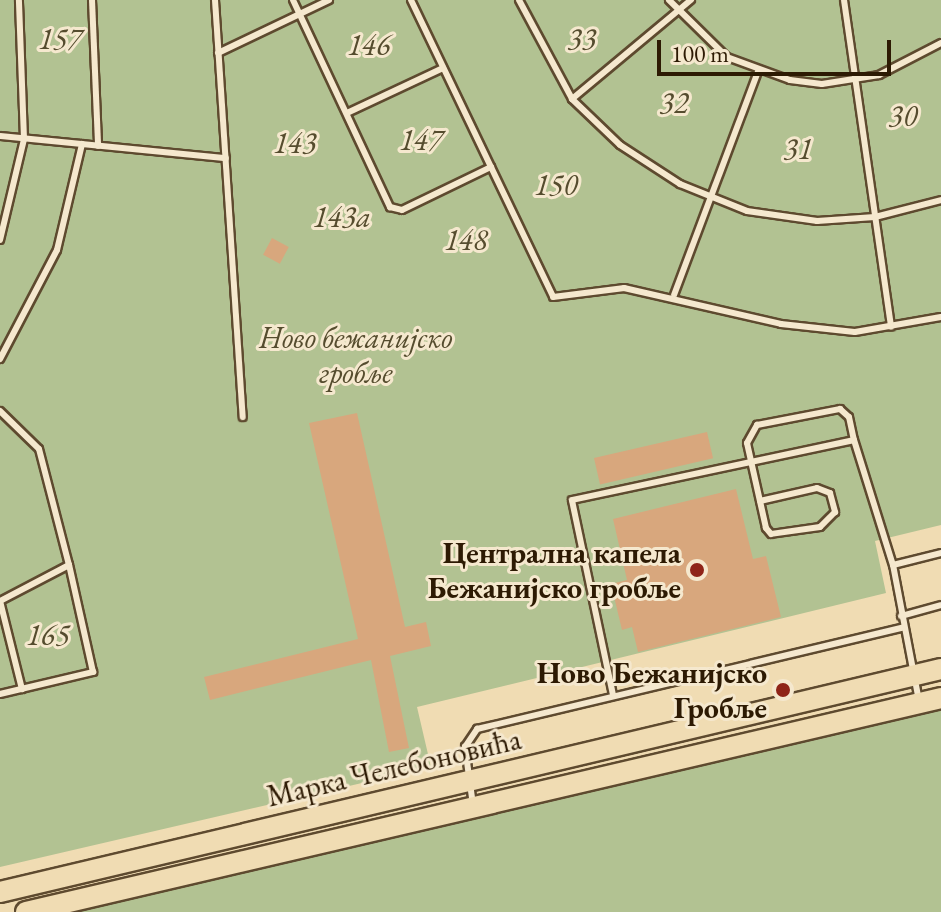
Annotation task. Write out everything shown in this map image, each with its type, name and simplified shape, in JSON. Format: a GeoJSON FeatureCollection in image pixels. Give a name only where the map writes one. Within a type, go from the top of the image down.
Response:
{"type":"FeatureCollection","features":[{"type":"Feature","properties":{"kind":"main road","name":"Марка Челебоновића"},"geometry":{"type":"LineString","coordinates":[[0,892],[941,669]]}},
{"type":"Feature","properties":{"kind":"main road","name":"Марка Челебоновића"},"geometry":{"type":"LineString","coordinates":[[26,912],[941,698]]}},
{"type":"Feature","properties":{"kind":"lane"},"geometry":{"type":"LineString","coordinates":[[0,240],[24,139],[19,0]]}},
{"type":"Feature","properties":{"kind":"lane"},"geometry":{"type":"LineString","coordinates":[[92,0],[98,146]]}},
{"type":"Feature","properties":{"kind":"lane"},"geometry":{"type":"LineString","coordinates":[[215,0],[243,417]]}},
{"type":"Feature","properties":{"kind":"lane"},"geometry":{"type":"LineString","coordinates":[[293,0],[395,210],[491,167]]}},
{"type":"Feature","properties":{"kind":"lane"},"geometry":{"type":"LineString","coordinates":[[218,53],[329,0]]}},
{"type":"Feature","properties":{"kind":"lane"},"geometry":{"type":"LineString","coordinates":[[411,0],[553,297],[624,288],[674,295],[781,324],[855,332],[941,317]]}},
{"type":"Feature","properties":{"kind":"lane"},"geometry":{"type":"LineString","coordinates":[[519,0],[572,99],[646,166],[711,198],[784,218],[875,217],[941,200]]}},
{"type":"Feature","properties":{"kind":"lane"},"geometry":{"type":"LineString","coordinates":[[669,0],[677,12],[727,57],[758,71],[822,84],[855,81],[902,67],[941,43]]}},
{"type":"Feature","properties":{"kind":"lane"},"geometry":{"type":"LineString","coordinates":[[572,99],[691,0]]}},
{"type":"Feature","properties":{"kind":"lane"},"geometry":{"type":"LineString","coordinates":[[844,0],[891,327]]}},
{"type":"Feature","properties":{"kind":"lane"},"geometry":{"type":"LineString","coordinates":[[347,113],[443,68]]}},
{"type":"Feature","properties":{"kind":"lane"},"geometry":{"type":"LineString","coordinates":[[674,295],[758,71]]}},
{"type":"Feature","properties":{"kind":"lane"},"geometry":{"type":"LineString","coordinates":[[0,136],[226,158]]}},
{"type":"Feature","properties":{"kind":"lane"},"geometry":{"type":"LineString","coordinates":[[0,359],[57,250],[82,144]]}},
{"type":"Feature","properties":{"kind":"lane"},"geometry":{"type":"LineString","coordinates":[[760,501],[817,488],[830,493],[835,512],[827,524],[776,536],[766,528],[760,501],[751,460],[747,435],[757,425],[829,409],[846,412],[893,565],[920,703]]}},
{"type":"Feature","properties":{"kind":"lane"},"geometry":{"type":"LineString","coordinates":[[0,411],[39,449],[93,672],[0,694]]}},
{"type":"Feature","properties":{"kind":"lane"},"geometry":{"type":"LineString","coordinates":[[613,695],[572,500],[854,440]]}},
{"type":"Feature","properties":{"kind":"lane"},"geometry":{"type":"LineString","coordinates":[[893,565],[941,553]]}},
{"type":"Feature","properties":{"kind":"lane"},"geometry":{"type":"LineString","coordinates":[[22,689],[0,601],[69,565]]}},
{"type":"Feature","properties":{"kind":"lane"},"geometry":{"type":"LineString","coordinates":[[901,616],[941,605]]}},
{"type":"Feature","properties":{"kind":"lane"},"geometry":{"type":"LineString","coordinates":[[473,807],[465,747],[477,729],[904,627]]}},
{"type":"Feature","properties":{"kind":"green space","name":"Ново бежанијско гробље"},"geometry":{"type":"Polygon","coordinates":[[[0,0],[941,0],[941,525],[875,541],[886,593],[417,707],[431,767],[0,867],[0,0]]]}},
{"type":"Feature","properties":{"kind":"green space"},"geometry":{"type":"Polygon","coordinates":[[[941,698],[941,912],[73,912],[920,703],[941,698]]]}},
{"type":"Feature","properties":{"kind":"building"},"geometry":{"type":"Polygon","coordinates":[[[272,238],[289,247],[280,264],[263,255],[272,238]]]}},
{"type":"Feature","properties":{"kind":"building"},"geometry":{"type":"Polygon","coordinates":[[[357,413],[405,627],[426,622],[431,646],[390,656],[409,748],[389,752],[371,660],[210,700],[204,677],[358,639],[309,423],[357,413]]]}},
{"type":"Feature","properties":{"kind":"building"},"geometry":{"type":"Polygon","coordinates":[[[707,432],[713,458],[600,484],[594,458],[707,432]]]}},
{"type":"Feature","properties":{"kind":"building","name":"Централна капела Бежанијско гробље"},"geometry":{"type":"Polygon","coordinates":[[[736,489],[753,559],[766,556],[781,617],[638,652],[632,627],[622,630],[611,584],[627,580],[613,519],[736,489]]]}},
{"type":"Feature","properties":{"kind":"place","name":"Централна капела Бежанијско гробље"},"geometry":{"type":"Point","coordinates":[697,570]}},
{"type":"Feature","properties":{"kind":"place","name":"Ново Бежанијско Гробље"},"geometry":{"type":"Point","coordinates":[783,690]}},
{"type":"Feature","properties":{"kind":"park label","name":"157"},"geometry":{"type":"Point","coordinates":[60,39]}},
{"type":"Feature","properties":{"kind":"park label","name":"33"},"geometry":{"type":"Point","coordinates":[582,39]}},
{"type":"Feature","properties":{"kind":"park label","name":"146"},"geometry":{"type":"Point","coordinates":[369,45]}},
{"type":"Feature","properties":{"kind":"park label","name":"32"},"geometry":{"type":"Point","coordinates":[674,103]}},
{"type":"Feature","properties":{"kind":"park label","name":"30"},"geometry":{"type":"Point","coordinates":[903,116]}},
{"type":"Feature","properties":{"kind":"park label","name":"147"},"geometry":{"type":"Point","coordinates":[421,140]}},
{"type":"Feature","properties":{"kind":"park label","name":"143"},"geometry":{"type":"Point","coordinates":[295,143]}},
{"type":"Feature","properties":{"kind":"park label","name":"31"},"geometry":{"type":"Point","coordinates":[798,149]}},
{"type":"Feature","properties":{"kind":"park label","name":"150"},"geometry":{"type":"Point","coordinates":[556,185]}},
{"type":"Feature","properties":{"kind":"park label","name":"143a"},"geometry":{"type":"Point","coordinates":[342,217]}},
{"type":"Feature","properties":{"kind":"park label","name":"148"},"geometry":{"type":"Point","coordinates":[466,240]}},
{"type":"Feature","properties":{"kind":"park label","name":"165"},"geometry":{"type":"Point","coordinates":[48,635]}}]}
